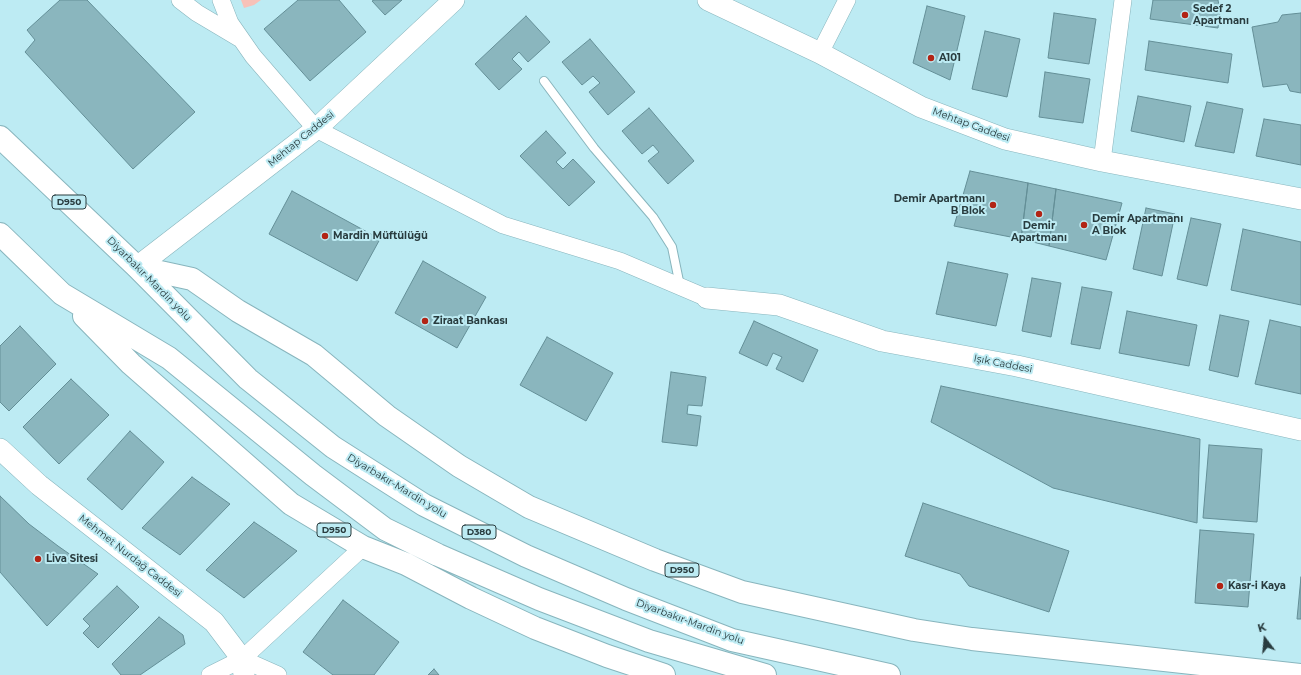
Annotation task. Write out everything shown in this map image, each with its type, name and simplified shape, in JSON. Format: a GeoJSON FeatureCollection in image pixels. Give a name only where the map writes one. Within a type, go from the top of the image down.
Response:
{"type":"FeatureCollection","features":[{"type":"Feature","properties":{"kind":"highway","name":"Diyarbakır-Mardin yolu"},"geometry":{"type":"LineString","coordinates":[[0,137],[137,267],[248,379],[333,447],[424,505],[526,556],[626,599],[732,640],[889,675]]}},
{"type":"Feature","properties":{"kind":"highway","name":"D950"},"geometry":{"type":"LineString","coordinates":[[0,234],[131,364],[285,499],[363,547],[406,564],[471,598],[535,628],[607,656],[664,675]]}},
{"type":"Feature","properties":{"kind":"highway","name":"D950"},"geometry":{"type":"LineString","coordinates":[[137,267],[192,279],[238,311],[314,355],[387,416],[459,466],[529,507],[655,560],[742,592],[914,630],[972,639],[1301,675]]}},
{"type":"Feature","properties":{"kind":"highway"},"geometry":{"type":"LineString","coordinates":[[62,294],[169,358],[314,475],[385,529],[438,555],[539,598],[642,639],[765,675]]}},
{"type":"Feature","properties":{"kind":"street"},"geometry":{"type":"LineString","coordinates":[[180,0],[197,13],[243,41]]}},
{"type":"Feature","properties":{"kind":"street"},"geometry":{"type":"LineString","coordinates":[[221,0],[230,23],[253,56],[316,129],[503,225],[620,261],[707,298]]}},
{"type":"Feature","properties":{"kind":"street","name":"Mehtap Caddesi"},"geometry":{"type":"LineString","coordinates":[[137,267],[316,129],[454,0]]}},
{"type":"Feature","properties":{"kind":"street","name":"Mehtap Caddesi"},"geometry":{"type":"LineString","coordinates":[[708,0],[820,53],[921,107],[1005,139],[1102,161],[1301,200]]}},
{"type":"Feature","properties":{"kind":"street"},"geometry":{"type":"LineString","coordinates":[[820,53],[847,0]]}},
{"type":"Feature","properties":{"kind":"street"},"geometry":{"type":"LineString","coordinates":[[1102,161],[1123,0]]}},
{"type":"Feature","properties":{"kind":"street","name":"Işık Caddesi"},"geometry":{"type":"LineString","coordinates":[[707,298],[779,305],[882,341],[1016,366],[1301,430]]}},
{"type":"Feature","properties":{"kind":"street","name":"Mehmet Nurdağ Caddesi"},"geometry":{"type":"LineString","coordinates":[[0,449],[39,485],[214,622],[243,667]]}},
{"type":"Feature","properties":{"kind":"street"},"geometry":{"type":"LineString","coordinates":[[243,667],[363,547]]}},
{"type":"Feature","properties":{"kind":"street"},"geometry":{"type":"LineString","coordinates":[[210,675],[243,667],[278,675]]}},
{"type":"Feature","properties":{"kind":"lane"},"geometry":{"type":"LineString","coordinates":[[544,81],[594,148],[653,217],[672,247],[680,286]]}},
{"type":"Feature","properties":{"kind":"shaded area"},"geometry":{"type":"Polygon","coordinates":[[[241,0],[261,0],[254,5],[244,8],[241,0]]]}},
{"type":"Feature","properties":{"kind":"building"},"geometry":{"type":"Polygon","coordinates":[[[60,0],[87,0],[195,112],[133,169],[25,52],[35,40],[27,30],[60,0]]]}},
{"type":"Feature","properties":{"kind":"building"},"geometry":{"type":"Polygon","coordinates":[[[298,0],[339,0],[366,32],[310,81],[264,29],[298,0]]]}},
{"type":"Feature","properties":{"kind":"building"},"geometry":{"type":"Polygon","coordinates":[[[402,0],[385,15],[372,1],[402,0]]]}},
{"type":"Feature","properties":{"kind":"building","name":"Sedef 2 Apartmanı"},"geometry":{"type":"Polygon","coordinates":[[[1153,0],[1218,0],[1220,11],[1218,28],[1150,19],[1153,0]]]}},
{"type":"Feature","properties":{"kind":"building"},"geometry":{"type":"Polygon","coordinates":[[[927,6],[965,16],[950,80],[913,63],[927,6]]]}},
{"type":"Feature","properties":{"kind":"building"},"geometry":{"type":"Polygon","coordinates":[[[1054,13],[1096,19],[1089,64],[1048,58],[1054,13]]]}},
{"type":"Feature","properties":{"kind":"building"},"geometry":{"type":"Polygon","coordinates":[[[1301,13],[1301,93],[1290,91],[1287,84],[1263,87],[1252,27],[1278,22],[1282,15],[1301,13]]]}},
{"type":"Feature","properties":{"kind":"building"},"geometry":{"type":"Polygon","coordinates":[[[526,16],[550,42],[528,62],[519,52],[512,59],[522,69],[499,90],[475,64],[526,16]]]}},
{"type":"Feature","properties":{"kind":"building"},"geometry":{"type":"Polygon","coordinates":[[[985,31],[1020,39],[1007,97],[972,89],[985,31]]]}},
{"type":"Feature","properties":{"kind":"building"},"geometry":{"type":"Polygon","coordinates":[[[590,39],[635,92],[608,115],[589,92],[600,83],[593,76],[582,85],[562,62],[590,39]]]}},
{"type":"Feature","properties":{"kind":"building"},"geometry":{"type":"Polygon","coordinates":[[[1149,41],[1232,54],[1228,83],[1145,70],[1149,41]]]}},
{"type":"Feature","properties":{"kind":"building"},"geometry":{"type":"Polygon","coordinates":[[[1045,72],[1090,79],[1083,123],[1039,117],[1045,72]]]}},
{"type":"Feature","properties":{"kind":"building"},"geometry":{"type":"Polygon","coordinates":[[[1138,96],[1191,106],[1184,142],[1131,131],[1138,96]]]}},
{"type":"Feature","properties":{"kind":"building"},"geometry":{"type":"Polygon","coordinates":[[[1207,102],[1243,109],[1234,153],[1195,146],[1207,102]]]}},
{"type":"Feature","properties":{"kind":"building"},"geometry":{"type":"Polygon","coordinates":[[[649,108],[694,161],[668,184],[648,161],[659,152],[653,145],[642,154],[622,131],[649,108]]]}},
{"type":"Feature","properties":{"kind":"building"},"geometry":{"type":"Polygon","coordinates":[[[1264,119],[1301,125],[1301,165],[1256,156],[1264,119]]]}},
{"type":"Feature","properties":{"kind":"building"},"geometry":{"type":"Polygon","coordinates":[[[546,131],[566,153],[556,162],[563,169],[573,159],[595,182],[569,206],[520,156],[546,131]]]}},
{"type":"Feature","properties":{"kind":"building","name":"Demir Apartmanı B Blok"},"geometry":{"type":"Polygon","coordinates":[[[970,171],[1028,183],[1021,239],[954,226],[970,171]]]}},
{"type":"Feature","properties":{"kind":"building","name":"Demir Apartmanı"},"geometry":{"type":"Polygon","coordinates":[[[1028,183],[1056,189],[1049,246],[1021,239],[1028,183]]]}},
{"type":"Feature","properties":{"kind":"building","name":"Demir Apartmanı A Blok"},"geometry":{"type":"Polygon","coordinates":[[[1056,189],[1122,203],[1106,260],[1049,246],[1056,189]]]}},
{"type":"Feature","properties":{"kind":"building","name":"Mardin Müftülüğü"},"geometry":{"type":"Polygon","coordinates":[[[292,191],[380,239],[357,281],[269,234],[292,191]]]}},
{"type":"Feature","properties":{"kind":"building"},"geometry":{"type":"Polygon","coordinates":[[[1146,208],[1175,214],[1162,276],[1133,269],[1146,208]]]}},
{"type":"Feature","properties":{"kind":"building"},"geometry":{"type":"Polygon","coordinates":[[[1191,218],[1221,224],[1207,286],[1177,279],[1191,218]]]}},
{"type":"Feature","properties":{"kind":"building"},"geometry":{"type":"Polygon","coordinates":[[[1243,229],[1301,242],[1301,305],[1231,290],[1243,229]]]}},
{"type":"Feature","properties":{"kind":"building"},"geometry":{"type":"Polygon","coordinates":[[[423,261],[486,297],[457,348],[395,313],[423,261]]]}},
{"type":"Feature","properties":{"kind":"building"},"geometry":{"type":"Polygon","coordinates":[[[948,262],[1008,274],[996,326],[936,314],[948,262]]]}},
{"type":"Feature","properties":{"kind":"building"},"geometry":{"type":"Polygon","coordinates":[[[1032,278],[1061,283],[1051,337],[1022,331],[1032,278]]]}},
{"type":"Feature","properties":{"kind":"building"},"geometry":{"type":"Polygon","coordinates":[[[1082,287],[1112,292],[1100,349],[1071,344],[1082,287]]]}},
{"type":"Feature","properties":{"kind":"building"},"geometry":{"type":"Polygon","coordinates":[[[1127,311],[1197,325],[1189,366],[1119,353],[1127,311]]]}},
{"type":"Feature","properties":{"kind":"building"},"geometry":{"type":"Polygon","coordinates":[[[1220,315],[1249,321],[1238,377],[1209,370],[1220,315]]]}},
{"type":"Feature","properties":{"kind":"building"},"geometry":{"type":"Polygon","coordinates":[[[1270,320],[1301,327],[1301,394],[1255,384],[1270,320]]]}},
{"type":"Feature","properties":{"kind":"building"},"geometry":{"type":"Polygon","coordinates":[[[754,321],[818,350],[803,382],[776,369],[782,357],[773,353],[767,366],[739,353],[754,321]]]}},
{"type":"Feature","properties":{"kind":"building"},"geometry":{"type":"Polygon","coordinates":[[[20,326],[56,364],[9,411],[0,402],[0,346],[20,326]]]}},
{"type":"Feature","properties":{"kind":"building"},"geometry":{"type":"Polygon","coordinates":[[[547,337],[613,373],[586,421],[520,385],[547,337]]]}},
{"type":"Feature","properties":{"kind":"building"},"geometry":{"type":"Polygon","coordinates":[[[671,372],[706,377],[702,406],[688,405],[687,414],[701,416],[697,446],[662,442],[671,372]]]}},
{"type":"Feature","properties":{"kind":"building"},"geometry":{"type":"Polygon","coordinates":[[[71,379],[109,415],[59,464],[23,427],[71,379]]]}},
{"type":"Feature","properties":{"kind":"building"},"geometry":{"type":"Polygon","coordinates":[[[941,386],[1200,439],[1197,523],[1053,488],[931,422],[941,386]]]}},
{"type":"Feature","properties":{"kind":"building"},"geometry":{"type":"Polygon","coordinates":[[[130,431],[164,462],[122,510],[87,479],[130,431]]]}},
{"type":"Feature","properties":{"kind":"building"},"geometry":{"type":"Polygon","coordinates":[[[1209,445],[1262,449],[1257,522],[1203,518],[1209,445]]]}},
{"type":"Feature","properties":{"kind":"building"},"geometry":{"type":"Polygon","coordinates":[[[192,477],[230,504],[180,555],[142,528],[192,477]]]}},
{"type":"Feature","properties":{"kind":"building","name":"Liva Sitesi"},"geometry":{"type":"Polygon","coordinates":[[[0,496],[29,524],[98,574],[47,626],[0,572],[0,496]]]}},
{"type":"Feature","properties":{"kind":"building"},"geometry":{"type":"Polygon","coordinates":[[[923,503],[1069,551],[1049,612],[969,586],[960,574],[905,556],[923,503]]]}},
{"type":"Feature","properties":{"kind":"building"},"geometry":{"type":"Polygon","coordinates":[[[254,522],[297,551],[244,598],[206,570],[254,522]]]}},
{"type":"Feature","properties":{"kind":"building"},"geometry":{"type":"Polygon","coordinates":[[[1200,530],[1254,534],[1248,607],[1195,603],[1200,530]]]}},
{"type":"Feature","properties":{"kind":"building"},"geometry":{"type":"Polygon","coordinates":[[[1301,577],[1301,619],[1297,619],[1301,577]]]}},
{"type":"Feature","properties":{"kind":"building"},"geometry":{"type":"Polygon","coordinates":[[[117,586],[139,607],[98,648],[83,633],[90,626],[83,619],[117,586]]]}},
{"type":"Feature","properties":{"kind":"building"},"geometry":{"type":"Polygon","coordinates":[[[343,600],[399,642],[374,675],[333,675],[303,652],[343,600]]]}},
{"type":"Feature","properties":{"kind":"building"},"geometry":{"type":"Polygon","coordinates":[[[159,617],[183,635],[185,644],[140,675],[121,675],[112,664],[159,617]]]}},
{"type":"Feature","properties":{"kind":"building"},"geometry":{"type":"Polygon","coordinates":[[[434,669],[439,675],[428,675],[434,669]]]}},
{"type":"Feature","properties":{"kind":"place","name":"Sedef 2 Apartmanı"},"geometry":{"type":"Point","coordinates":[1185,15]}},
{"type":"Feature","properties":{"kind":"place","name":"A101"},"geometry":{"type":"Point","coordinates":[931,58]}},
{"type":"Feature","properties":{"kind":"place","name":"Demir Apartmanı B Blok"},"geometry":{"type":"Point","coordinates":[993,205]}},
{"type":"Feature","properties":{"kind":"place","name":"Demir Apartmanı"},"geometry":{"type":"Point","coordinates":[1039,214]}},
{"type":"Feature","properties":{"kind":"place","name":"Demir Apartmanı A Blok"},"geometry":{"type":"Point","coordinates":[1084,225]}},
{"type":"Feature","properties":{"kind":"place","name":"Mardin Müftülüğü"},"geometry":{"type":"Point","coordinates":[325,236]}},
{"type":"Feature","properties":{"kind":"place","name":"Ziraat Bankası"},"geometry":{"type":"Point","coordinates":[425,321]}},
{"type":"Feature","properties":{"kind":"place","name":"Liva Sitesi"},"geometry":{"type":"Point","coordinates":[38,559]}},
{"type":"Feature","properties":{"kind":"place","name":"Kasr-i Kaya"},"geometry":{"type":"Point","coordinates":[1220,586]}}]}
